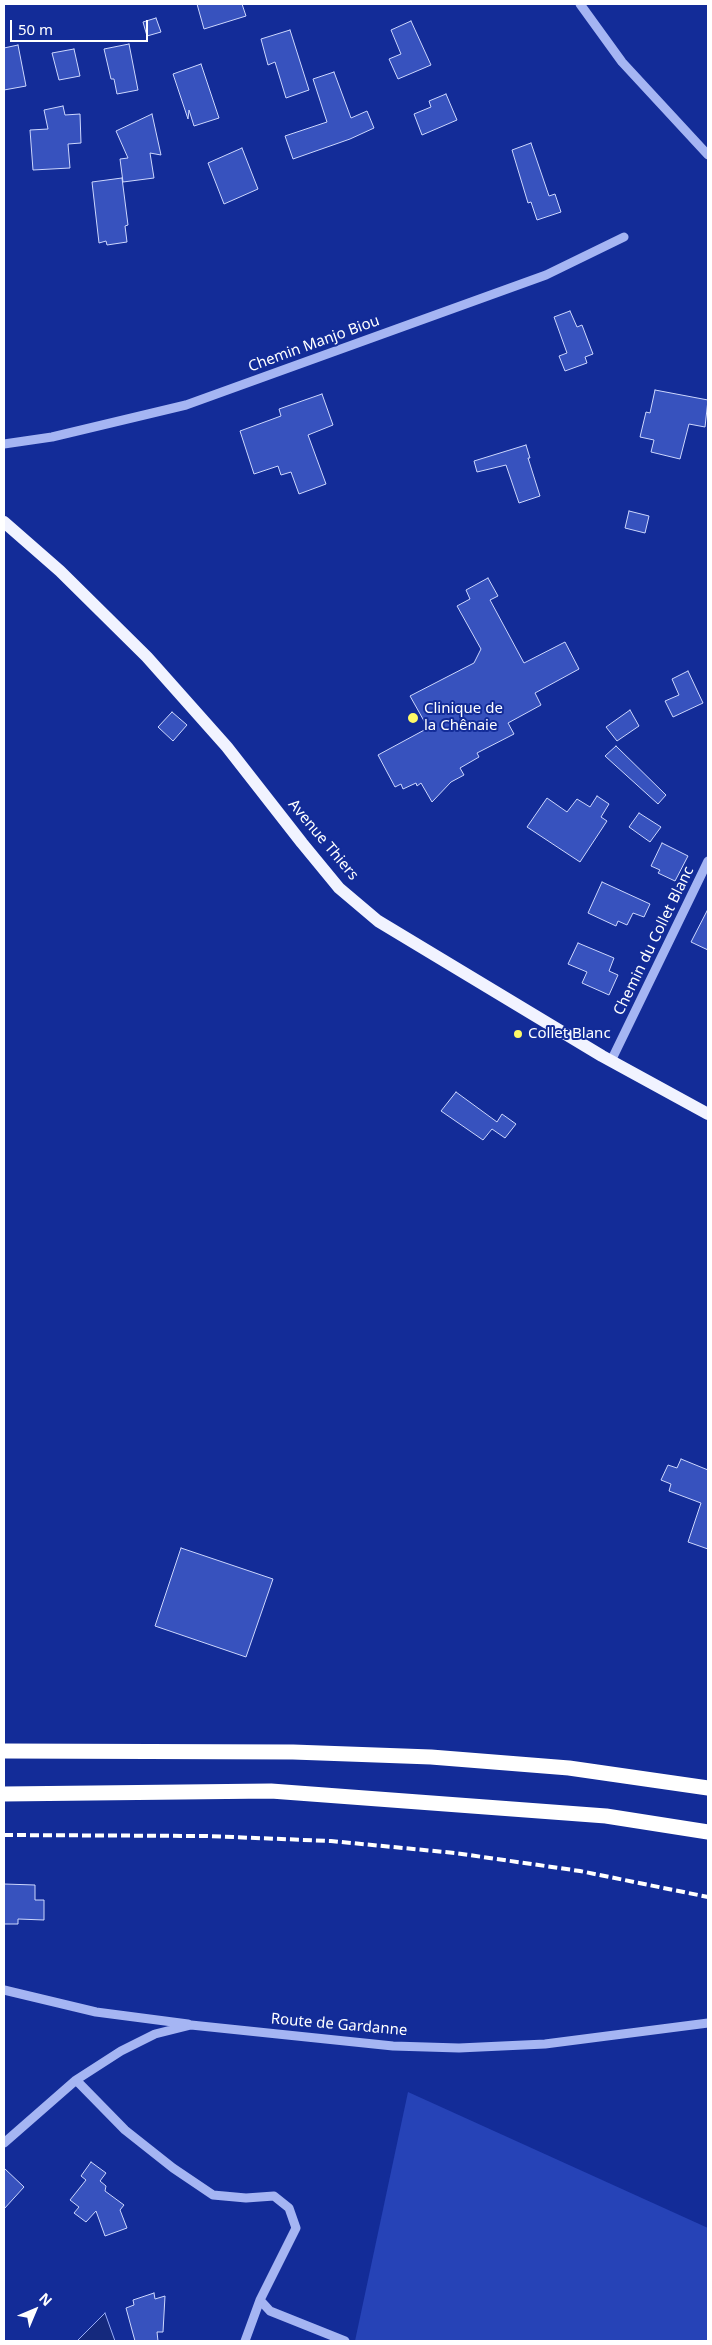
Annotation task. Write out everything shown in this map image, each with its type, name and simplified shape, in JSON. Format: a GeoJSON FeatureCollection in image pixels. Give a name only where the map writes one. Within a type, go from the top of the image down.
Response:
{"type":"FeatureCollection","features":[{"type":"Feature","properties":{"kind":"highway"},"geometry":{"type":"LineString","coordinates":[[4,1751],[293,1752],[431,1757],[569,1768],[708,1788]]}},
{"type":"Feature","properties":{"kind":"highway"},"geometry":{"type":"LineString","coordinates":[[4,1794],[271,1791],[606,1816],[708,1832]]}},
{"type":"Feature","properties":{"kind":"main road","name":"Avenue Thiers"},"geometry":{"type":"LineString","coordinates":[[4,522],[60,571],[147,657],[227,747],[339,888],[378,921],[611,1061],[708,1114]]}},
{"type":"Feature","properties":{"kind":"street"},"geometry":{"type":"LineString","coordinates":[[580,4],[622,62],[708,155]]}},
{"type":"Feature","properties":{"kind":"street","name":"Chemin Manjo Biou"},"geometry":{"type":"LineString","coordinates":[[4,444],[52,437],[186,405],[546,275],[624,237]]}},
{"type":"Feature","properties":{"kind":"street","name":"Chemin du Collet Blanc"},"geometry":{"type":"LineString","coordinates":[[611,1061],[708,861]]}},
{"type":"Feature","properties":{"kind":"street"},"geometry":{"type":"LineString","coordinates":[[4,1990],[96,2012],[191,2024]]}},
{"type":"Feature","properties":{"kind":"street","name":"Route de Gardanne"},"geometry":{"type":"LineString","coordinates":[[4,2143],[76,2080],[121,2051],[155,2034],[191,2024],[393,2046],[459,2048],[545,2044],[708,2023]]}},
{"type":"Feature","properties":{"kind":"street"},"geometry":{"type":"LineString","coordinates":[[76,2080],[125,2130],[173,2168],[213,2195],[246,2198],[274,2196],[289,2208],[296,2228],[260,2300],[245,2341]]}},
{"type":"Feature","properties":{"kind":"street"},"geometry":{"type":"LineString","coordinates":[[260,2300],[270,2310],[345,2341]]}},
{"type":"Feature","properties":{"kind":"shaded area"},"geometry":{"type":"Polygon","coordinates":[[[408,2092],[708,2228],[708,2341],[355,2341],[408,2092]]]}},
{"type":"Feature","properties":{"kind":"shaded area"},"geometry":{"type":"Polygon","coordinates":[[[105,2313],[115,2341],[77,2341],[105,2313]]]}},
{"type":"Feature","properties":{"kind":"building"},"geometry":{"type":"Polygon","coordinates":[[[197,4],[242,4],[246,16],[204,29],[197,4]]]}},
{"type":"Feature","properties":{"kind":"building"},"geometry":{"type":"Polygon","coordinates":[[[156,18],[161,32],[147,36],[143,22],[156,18]]]}},
{"type":"Feature","properties":{"kind":"building"},"geometry":{"type":"Polygon","coordinates":[[[411,21],[431,65],[398,79],[389,59],[401,54],[391,30],[411,21]]]}},
{"type":"Feature","properties":{"kind":"building"},"geometry":{"type":"Polygon","coordinates":[[[290,30],[309,90],[286,98],[275,62],[268,65],[261,39],[290,30]]]}},
{"type":"Feature","properties":{"kind":"building"},"geometry":{"type":"Polygon","coordinates":[[[129,44],[138,90],[117,94],[114,79],[111,79],[104,49],[129,44]]]}},
{"type":"Feature","properties":{"kind":"building"},"geometry":{"type":"Polygon","coordinates":[[[18,45],[26,86],[4,90],[4,48],[18,45]]]}},
{"type":"Feature","properties":{"kind":"building"},"geometry":{"type":"Polygon","coordinates":[[[74,49],[80,76],[59,80],[52,53],[74,49]]]}},
{"type":"Feature","properties":{"kind":"building"},"geometry":{"type":"Polygon","coordinates":[[[201,64],[219,118],[194,126],[189,110],[188,119],[173,74],[201,64]]]}},
{"type":"Feature","properties":{"kind":"building"},"geometry":{"type":"Polygon","coordinates":[[[334,72],[351,118],[367,111],[374,128],[350,139],[293,159],[285,136],[327,122],[313,79],[334,72]]]}},
{"type":"Feature","properties":{"kind":"building"},"geometry":{"type":"Polygon","coordinates":[[[446,94],[457,120],[422,135],[414,114],[431,107],[429,101],[446,94]]]}},
{"type":"Feature","properties":{"kind":"building"},"geometry":{"type":"Polygon","coordinates":[[[63,106],[65,115],[80,114],[81,143],[68,144],[70,168],[33,170],[30,130],[48,129],[44,110],[63,106]]]}},
{"type":"Feature","properties":{"kind":"building"},"geometry":{"type":"Polygon","coordinates":[[[152,114],[161,155],[150,153],[154,178],[123,182],[120,159],[128,158],[116,131],[152,114]]]}},
{"type":"Feature","properties":{"kind":"building"},"geometry":{"type":"Polygon","coordinates":[[[531,143],[549,196],[555,194],[561,212],[537,220],[531,202],[528,203],[512,150],[531,143]]]}},
{"type":"Feature","properties":{"kind":"building"},"geometry":{"type":"Polygon","coordinates":[[[242,148],[258,189],[224,204],[208,163],[242,148]]]}},
{"type":"Feature","properties":{"kind":"building"},"geometry":{"type":"Polygon","coordinates":[[[122,178],[128,225],[125,226],[127,242],[107,245],[106,241],[99,243],[92,182],[122,178]]]}},
{"type":"Feature","properties":{"kind":"building"},"geometry":{"type":"Polygon","coordinates":[[[570,311],[577,327],[582,325],[593,354],[585,357],[587,363],[565,371],[559,356],[567,353],[554,317],[570,311]]]}},
{"type":"Feature","properties":{"kind":"building"},"geometry":{"type":"Polygon","coordinates":[[[655,390],[708,400],[705,427],[689,424],[680,459],[651,452],[654,440],[640,437],[646,412],[650,413],[655,390]]]}},
{"type":"Feature","properties":{"kind":"building"},"geometry":{"type":"Polygon","coordinates":[[[322,394],[333,425],[308,435],[326,484],[299,494],[291,472],[281,475],[278,466],[254,474],[240,431],[281,416],[279,409],[322,394]]]}},
{"type":"Feature","properties":{"kind":"building"},"geometry":{"type":"Polygon","coordinates":[[[526,445],[530,458],[528,458],[540,496],[519,503],[506,465],[477,472],[474,461],[526,445]]]}},
{"type":"Feature","properties":{"kind":"building"},"geometry":{"type":"Polygon","coordinates":[[[629,511],[649,516],[645,533],[625,528],[629,511]]]}},
{"type":"Feature","properties":{"kind":"building"},"geometry":{"type":"Polygon","coordinates":[[[488,578],[498,596],[490,600],[524,663],[565,642],[579,669],[535,693],[541,705],[508,723],[514,734],[477,753],[479,757],[460,768],[464,775],[451,782],[432,802],[421,783],[417,786],[416,783],[403,789],[401,784],[395,787],[378,755],[428,728],[410,696],[474,663],[481,649],[457,606],[470,599],[466,590],[488,578]]]}},
{"type":"Feature","properties":{"kind":"building"},"geometry":{"type":"Polygon","coordinates":[[[688,671],[703,703],[673,717],[665,701],[679,695],[672,679],[688,671]]]}},
{"type":"Feature","properties":{"kind":"building"},"geometry":{"type":"Polygon","coordinates":[[[630,710],[639,726],[617,741],[606,727],[630,710]]]}},
{"type":"Feature","properties":{"kind":"building"},"geometry":{"type":"Polygon","coordinates":[[[172,712],[187,725],[173,741],[158,727],[172,712]]]}},
{"type":"Feature","properties":{"kind":"building"},"geometry":{"type":"Polygon","coordinates":[[[616,746],[666,795],[658,804],[605,756],[616,746]]]}},
{"type":"Feature","properties":{"kind":"building"},"geometry":{"type":"Polygon","coordinates":[[[597,796],[609,804],[601,817],[607,821],[580,862],[527,827],[547,798],[567,812],[577,799],[590,807],[597,796]]]}},
{"type":"Feature","properties":{"kind":"building"},"geometry":{"type":"Polygon","coordinates":[[[639,813],[661,827],[650,842],[629,827],[639,813]]]}},
{"type":"Feature","properties":{"kind":"building"},"geometry":{"type":"Polygon","coordinates":[[[662,843],[688,856],[675,881],[658,873],[660,870],[651,866],[662,843]]]}},
{"type":"Feature","properties":{"kind":"building"},"geometry":{"type":"Polygon","coordinates":[[[602,882],[650,904],[644,917],[633,913],[627,925],[618,921],[616,926],[588,913],[602,882]]]}},
{"type":"Feature","properties":{"kind":"building"},"geometry":{"type":"Polygon","coordinates":[[[708,909],[708,950],[691,942],[708,909]]]}},
{"type":"Feature","properties":{"kind":"building"},"geometry":{"type":"Polygon","coordinates":[[[578,943],[614,958],[609,971],[618,975],[609,995],[582,983],[587,972],[568,964],[578,943]]]}},
{"type":"Feature","properties":{"kind":"building"},"geometry":{"type":"Polygon","coordinates":[[[456,1092],[497,1122],[502,1114],[516,1124],[505,1138],[492,1129],[483,1140],[441,1111],[456,1092]]]}},
{"type":"Feature","properties":{"kind":"building"},"geometry":{"type":"Polygon","coordinates":[[[681,1459],[708,1470],[708,1549],[688,1542],[701,1503],[669,1491],[671,1484],[661,1480],[668,1465],[677,1468],[681,1459]]]}},
{"type":"Feature","properties":{"kind":"building"},"geometry":{"type":"Polygon","coordinates":[[[181,1548],[273,1579],[246,1657],[155,1626],[181,1548]]]}},
{"type":"Feature","properties":{"kind":"building"},"geometry":{"type":"Polygon","coordinates":[[[4,1884],[35,1885],[35,1900],[44,1900],[44,1920],[18,1919],[18,1924],[4,1924],[4,1884]]]}},
{"type":"Feature","properties":{"kind":"building"},"geometry":{"type":"Polygon","coordinates":[[[91,2162],[106,2173],[100,2181],[106,2186],[105,2191],[124,2205],[120,2210],[127,2228],[105,2236],[96,2211],[86,2222],[74,2213],[79,2207],[70,2200],[86,2180],[81,2176],[91,2162]]]}},
{"type":"Feature","properties":{"kind":"building"},"geometry":{"type":"Polygon","coordinates":[[[4,2168],[24,2187],[4,2209],[4,2168]]]}},
{"type":"Feature","properties":{"kind":"building"},"geometry":{"type":"Polygon","coordinates":[[[154,2293],[155,2299],[165,2296],[163,2332],[157,2332],[158,2341],[135,2341],[126,2308],[134,2305],[133,2300],[154,2293]]]}},
{"type":"Feature","properties":{"kind":"railway"},"geometry":{"type":"LineString","coordinates":[[4,1835],[206,1836],[331,1841],[455,1853],[580,1871],[708,1897]]}},
{"type":"Feature","properties":{"kind":"place","name":"Clinique de la Chênaie"},"geometry":{"type":"Point","coordinates":[413,718]}},
{"type":"Feature","properties":{"kind":"place","name":"Collet Blanc"},"geometry":{"type":"Point","coordinates":[518,1034]}}]}
